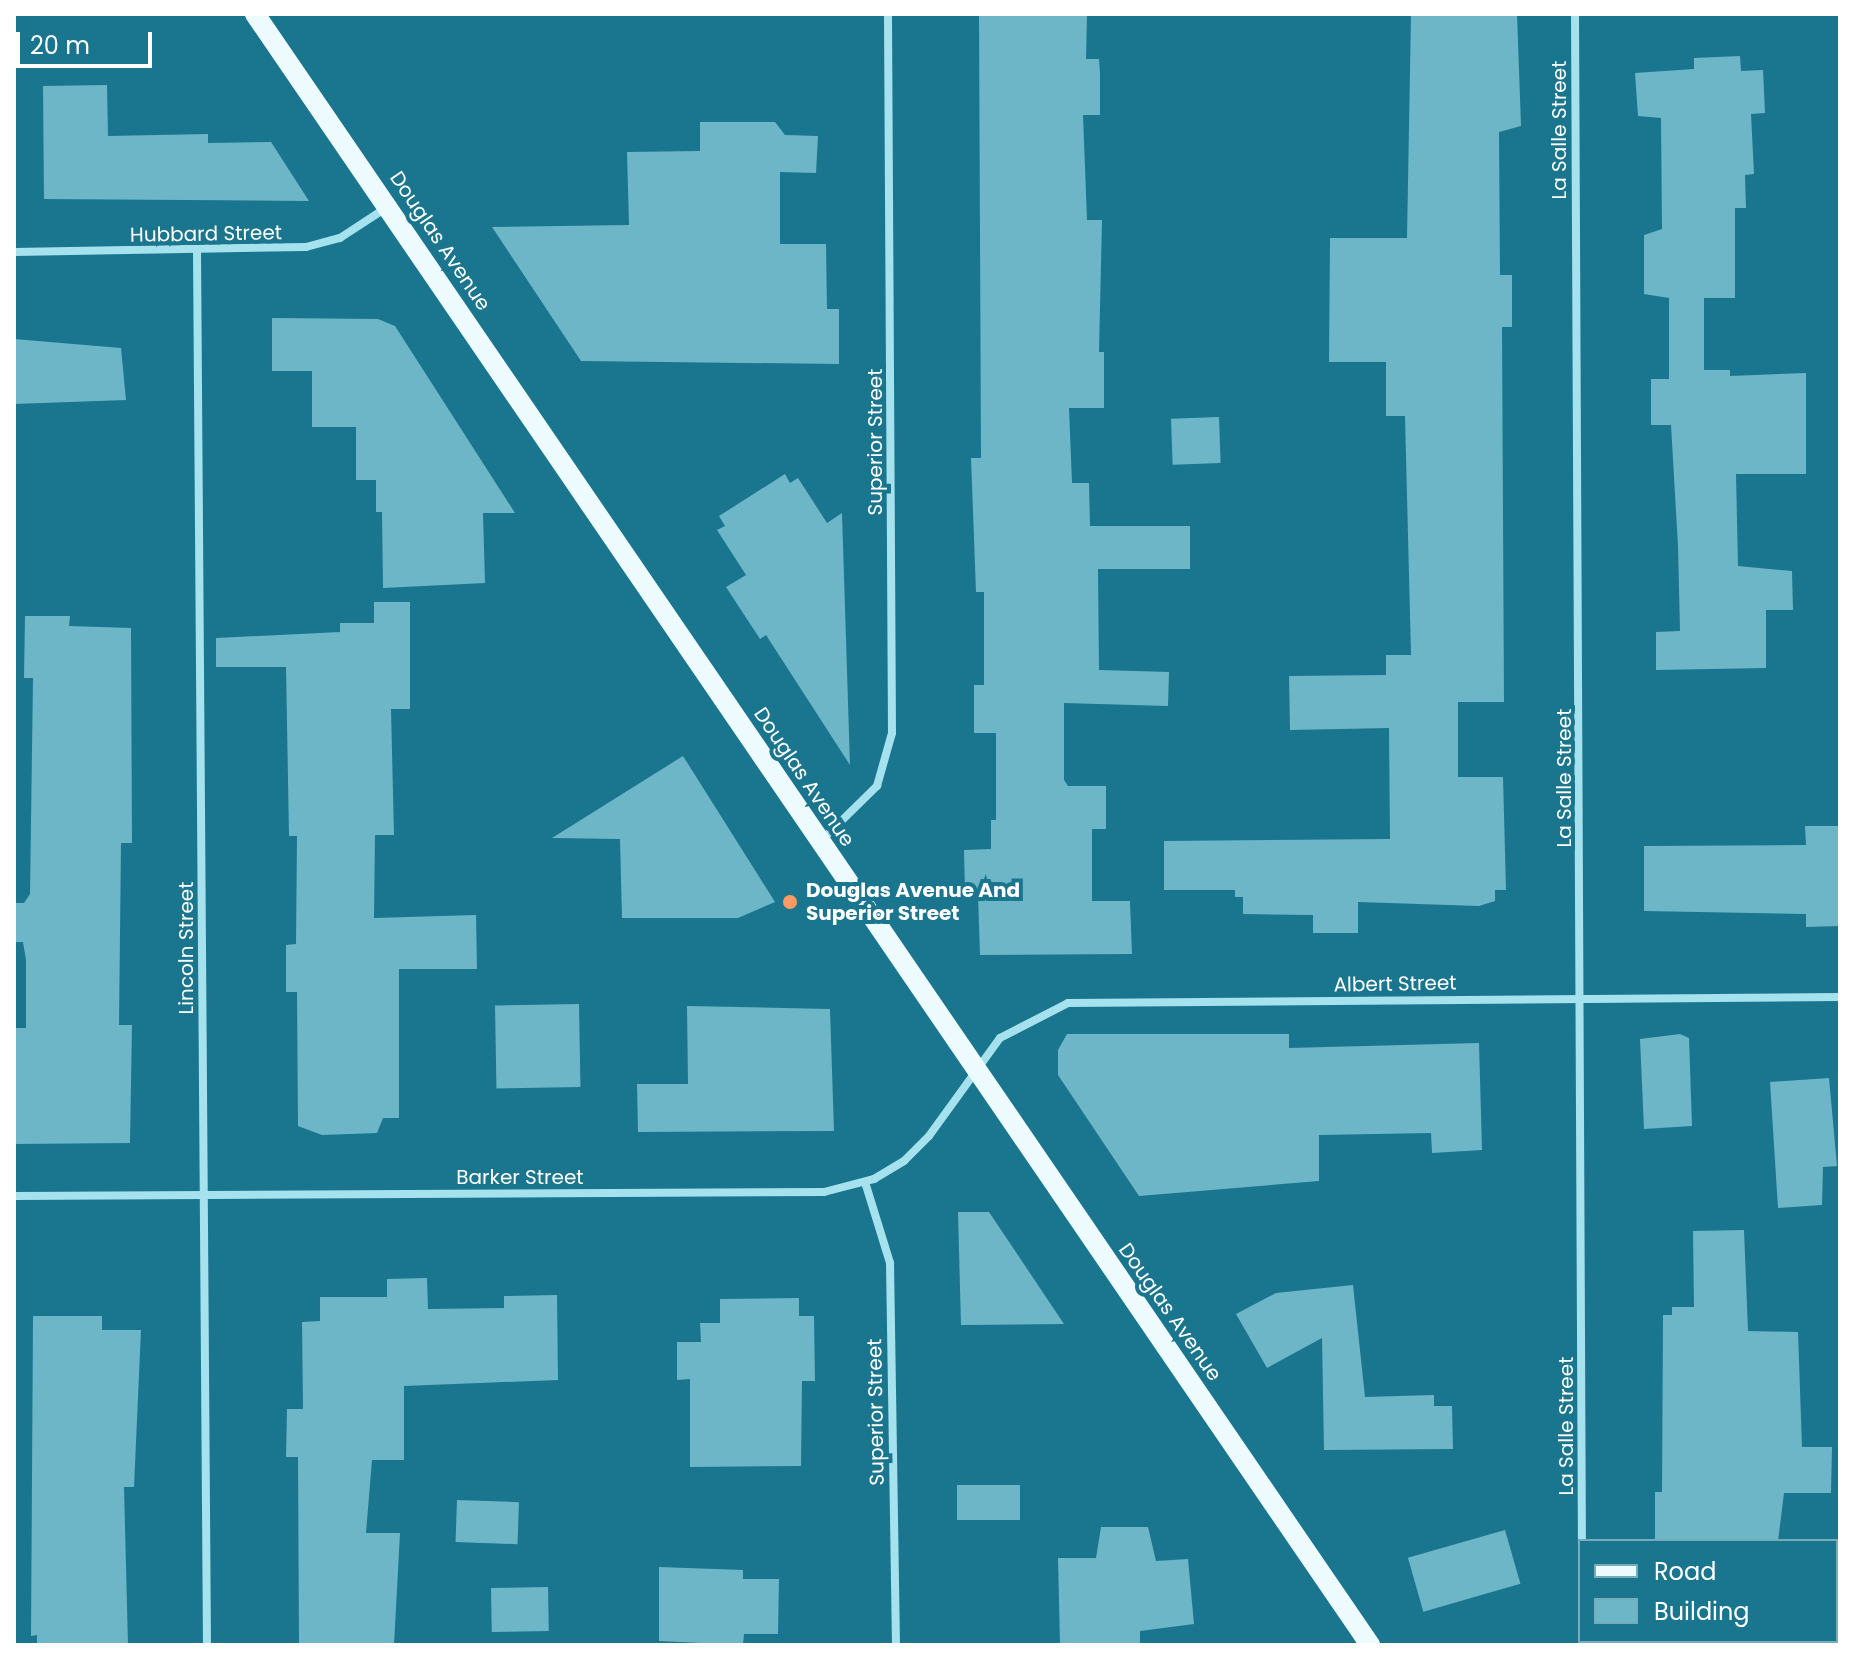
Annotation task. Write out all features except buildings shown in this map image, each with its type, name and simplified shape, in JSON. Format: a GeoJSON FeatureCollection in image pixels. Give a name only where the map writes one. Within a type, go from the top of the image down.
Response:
{"type":"FeatureCollection","features":[{"type":"Feature","properties":{"kind":"main road","name":"Douglas Avenue"},"geometry":{"type":"LineString","coordinates":[[255,14],[972,1068],[1370,1645]]}},
{"type":"Feature","properties":{"kind":"street","name":"Superior Street"},"geometry":{"type":"LineString","coordinates":[[820,842],[877,786],[892,733],[888,14]]}},
{"type":"Feature","properties":{"kind":"street","name":"La Salle Street"},"geometry":{"type":"LineString","coordinates":[[1575,14],[1582,1539]]}},
{"type":"Feature","properties":{"kind":"street","name":"Hubbard Street"},"geometry":{"type":"LineString","coordinates":[[14,252],[318,246],[387,207]]}},
{"type":"Feature","properties":{"kind":"street","name":"Lincoln Street"},"geometry":{"type":"LineString","coordinates":[[197,250],[207,1645]]}},
{"type":"Feature","properties":{"kind":"street","name":"Albert Street"},"geometry":{"type":"LineString","coordinates":[[972,1068],[1019,1025],[1078,1002],[1840,997]]}},
{"type":"Feature","properties":{"kind":"street","name":"Barker Street"},"geometry":{"type":"LineString","coordinates":[[14,1196],[815,1193],[865,1182],[923,1143],[972,1068]]}},
{"type":"Feature","properties":{"kind":"street","name":"Superior Street"},"geometry":{"type":"LineString","coordinates":[[865,1182],[889,1255],[896,1645]]}},
{"type":"Feature","properties":{"kind":"place","name":"Douglas Avenue And Superior Street"},"geometry":{"type":"Point","coordinates":[790,902]}}]}
